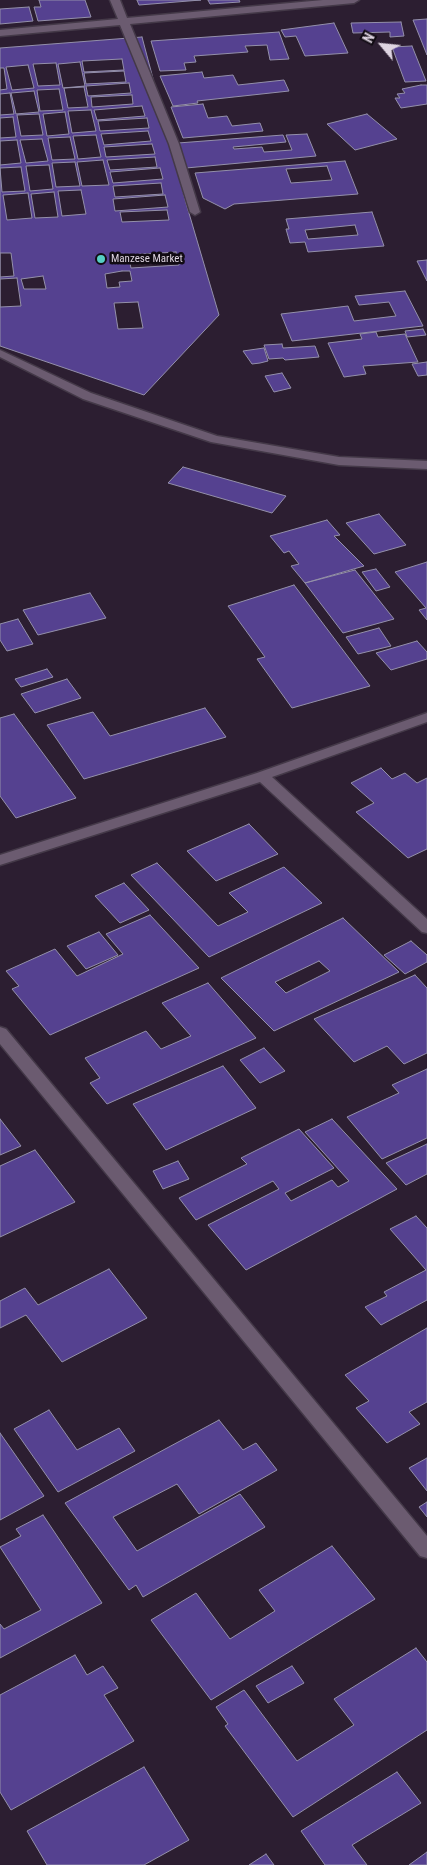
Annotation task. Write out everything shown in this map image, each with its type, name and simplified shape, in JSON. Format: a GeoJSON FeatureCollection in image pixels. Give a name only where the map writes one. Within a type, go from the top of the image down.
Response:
{"type":"FeatureCollection","features":[{"type":"Feature","properties":{"kind":"street"},"geometry":{"type":"LineString","coordinates":[[115,0],[174,144],[195,212]]}},
{"type":"Feature","properties":{"kind":"street"},"geometry":{"type":"LineString","coordinates":[[0,33],[354,0]]}},
{"type":"Feature","properties":{"kind":"street"},"geometry":{"type":"LineString","coordinates":[[0,353],[86,396],[215,439],[339,461],[427,465]]}},
{"type":"Feature","properties":{"kind":"street"},"geometry":{"type":"LineString","coordinates":[[0,860],[262,776],[427,717]]}},
{"type":"Feature","properties":{"kind":"street"},"geometry":{"type":"LineString","coordinates":[[262,776],[427,928]]}},
{"type":"Feature","properties":{"kind":"street"},"geometry":{"type":"LineString","coordinates":[[0,1033],[427,1550]]}},
{"type":"Feature","properties":{"kind":"building"},"geometry":{"type":"Polygon","coordinates":[[[39,0],[85,0],[91,17],[38,21],[34,7],[41,7],[39,0]]]}},
{"type":"Feature","properties":{"kind":"building"},"geometry":{"type":"Polygon","coordinates":[[[137,0],[201,0],[139,5],[137,0]]]}},
{"type":"Feature","properties":{"kind":"building"},"geometry":{"type":"Polygon","coordinates":[[[208,0],[239,0],[240,2],[210,4],[208,0]]]}},
{"type":"Feature","properties":{"kind":"building"},"geometry":{"type":"Polygon","coordinates":[[[29,7],[33,21],[0,24],[0,9],[29,7]]]}},
{"type":"Feature","properties":{"kind":"building"},"geometry":{"type":"Polygon","coordinates":[[[427,19],[427,55],[413,20],[427,19]]]}},
{"type":"Feature","properties":{"kind":"building"},"geometry":{"type":"Polygon","coordinates":[[[401,22],[404,36],[390,37],[390,32],[353,33],[351,23],[401,22]]]}},
{"type":"Feature","properties":{"kind":"building"},"geometry":{"type":"Polygon","coordinates":[[[334,23],[348,53],[305,56],[296,36],[285,37],[281,30],[334,23]]]}},
{"type":"Feature","properties":{"kind":"building"},"geometry":{"type":"Polygon","coordinates":[[[279,32],[289,59],[270,60],[267,45],[245,46],[248,52],[194,56],[196,62],[184,63],[186,70],[160,71],[151,41],[279,32]]]}},
{"type":"Feature","properties":{"kind":"building","name":"Manzese Market"},"geometry":{"type":"Polygon","coordinates":[[[142,37],[186,203],[219,315],[144,395],[0,346],[0,48],[142,37]]]}},
{"type":"Feature","properties":{"kind":"building"},"geometry":{"type":"Polygon","coordinates":[[[412,46],[426,81],[405,82],[392,47],[412,46]]]}},
{"type":"Feature","properties":{"kind":"building"},"geometry":{"type":"Polygon","coordinates":[[[122,59],[124,70],[84,72],[82,61],[122,59]]]}},
{"type":"Feature","properties":{"kind":"building"},"geometry":{"type":"Polygon","coordinates":[[[80,62],[85,86],[63,88],[58,64],[80,62]]]}},
{"type":"Feature","properties":{"kind":"building"},"geometry":{"type":"Polygon","coordinates":[[[56,63],[60,85],[38,86],[33,64],[56,63]]]}},
{"type":"Feature","properties":{"kind":"building"},"geometry":{"type":"Polygon","coordinates":[[[28,65],[34,88],[12,90],[6,67],[28,65]]]}},
{"type":"Feature","properties":{"kind":"building"},"geometry":{"type":"Polygon","coordinates":[[[0,68],[4,68],[7,89],[0,90],[0,68]]]}},
{"type":"Feature","properties":{"kind":"building"},"geometry":{"type":"Polygon","coordinates":[[[124,71],[126,82],[86,84],[84,73],[124,71]]]}},
{"type":"Feature","properties":{"kind":"building"},"geometry":{"type":"Polygon","coordinates":[[[202,72],[204,78],[233,75],[238,85],[284,80],[289,91],[197,101],[198,103],[173,106],[160,76],[202,72]]]}},
{"type":"Feature","properties":{"kind":"building"},"geometry":{"type":"Polygon","coordinates":[[[129,83],[131,93],[88,96],[86,86],[129,83]]]}},
{"type":"Feature","properties":{"kind":"building"},"geometry":{"type":"Polygon","coordinates":[[[427,85],[427,104],[401,108],[395,98],[400,98],[397,94],[405,93],[402,89],[427,85]]]}},
{"type":"Feature","properties":{"kind":"building"},"geometry":{"type":"Polygon","coordinates":[[[84,87],[88,107],[68,108],[64,88],[84,87]]]}},
{"type":"Feature","properties":{"kind":"building"},"geometry":{"type":"Polygon","coordinates":[[[59,89],[63,110],[40,111],[37,90],[59,89]]]}},
{"type":"Feature","properties":{"kind":"building"},"geometry":{"type":"Polygon","coordinates":[[[34,91],[39,112],[16,114],[11,93],[34,91]]]}},
{"type":"Feature","properties":{"kind":"building"},"geometry":{"type":"Polygon","coordinates":[[[10,93],[14,114],[0,115],[0,94],[10,93]]]}},
{"type":"Feature","properties":{"kind":"building"},"geometry":{"type":"Polygon","coordinates":[[[132,95],[133,104],[92,107],[91,97],[132,95]]]}},
{"type":"Feature","properties":{"kind":"building"},"geometry":{"type":"Polygon","coordinates":[[[203,104],[208,118],[227,116],[232,126],[260,123],[263,131],[183,138],[171,107],[203,104]]]}},
{"type":"Feature","properties":{"kind":"building"},"geometry":{"type":"Polygon","coordinates":[[[142,106],[145,116],[97,120],[94,110],[142,106]]]}},
{"type":"Feature","properties":{"kind":"building"},"geometry":{"type":"Polygon","coordinates":[[[91,110],[96,131],[72,133],[68,111],[91,110]]]}},
{"type":"Feature","properties":{"kind":"building"},"geometry":{"type":"Polygon","coordinates":[[[65,112],[69,134],[47,136],[43,114],[65,112]]]}},
{"type":"Feature","properties":{"kind":"building"},"geometry":{"type":"Polygon","coordinates":[[[39,114],[43,135],[21,136],[17,115],[39,114]]]}},
{"type":"Feature","properties":{"kind":"building"},"geometry":{"type":"Polygon","coordinates":[[[367,114],[397,139],[355,150],[327,124],[367,114]]]}},
{"type":"Feature","properties":{"kind":"building"},"geometry":{"type":"Polygon","coordinates":[[[13,117],[16,137],[0,138],[0,118],[13,117]]]}},
{"type":"Feature","properties":{"kind":"building"},"geometry":{"type":"Polygon","coordinates":[[[147,118],[149,128],[100,131],[98,121],[147,118]]]}},
{"type":"Feature","properties":{"kind":"building"},"geometry":{"type":"Polygon","coordinates":[[[148,131],[151,141],[104,145],[101,134],[148,131]]]}},
{"type":"Feature","properties":{"kind":"building"},"geometry":{"type":"Polygon","coordinates":[[[307,134],[316,156],[186,168],[178,143],[283,135],[286,142],[233,147],[234,149],[262,147],[264,152],[292,150],[286,135],[307,134]]]}},
{"type":"Feature","properties":{"kind":"building"},"geometry":{"type":"Polygon","coordinates":[[[96,135],[101,157],[78,159],[73,136],[96,135]]]}},
{"type":"Feature","properties":{"kind":"building"},"geometry":{"type":"Polygon","coordinates":[[[70,137],[75,159],[52,160],[48,138],[70,137]]]}},
{"type":"Feature","properties":{"kind":"building"},"geometry":{"type":"Polygon","coordinates":[[[42,139],[48,161],[26,163],[20,140],[42,139]]]}},
{"type":"Feature","properties":{"kind":"building"},"geometry":{"type":"Polygon","coordinates":[[[17,140],[21,163],[0,165],[0,141],[17,140]]]}},
{"type":"Feature","properties":{"kind":"building"},"geometry":{"type":"Polygon","coordinates":[[[152,144],[155,154],[106,157],[104,147],[152,144]]]}},
{"type":"Feature","properties":{"kind":"building"},"geometry":{"type":"Polygon","coordinates":[[[155,157],[157,167],[110,170],[107,160],[155,157]]]}},
{"type":"Feature","properties":{"kind":"building"},"geometry":{"type":"Polygon","coordinates":[[[103,160],[109,185],[82,186],[77,162],[103,160]]]}},
{"type":"Feature","properties":{"kind":"building"},"geometry":{"type":"Polygon","coordinates":[[[345,161],[358,194],[234,204],[225,209],[203,198],[195,173],[345,161]],[[327,166],[286,169],[291,183],[332,180],[327,166]]]}},
{"type":"Feature","properties":{"kind":"building"},"geometry":{"type":"Polygon","coordinates":[[[75,162],[80,186],[56,187],[52,163],[75,162]]]}},
{"type":"Feature","properties":{"kind":"building"},"geometry":{"type":"Polygon","coordinates":[[[49,165],[53,189],[30,191],[26,166],[49,165]]]}},
{"type":"Feature","properties":{"kind":"building"},"geometry":{"type":"Polygon","coordinates":[[[21,167],[25,191],[2,192],[0,168],[21,167]]]}},
{"type":"Feature","properties":{"kind":"building"},"geometry":{"type":"Polygon","coordinates":[[[160,168],[163,179],[113,183],[110,172],[160,168]]]}},
{"type":"Feature","properties":{"kind":"building"},"geometry":{"type":"Polygon","coordinates":[[[161,183],[163,194],[115,197],[113,186],[161,183]]]}},
{"type":"Feature","properties":{"kind":"building"},"geometry":{"type":"Polygon","coordinates":[[[81,190],[86,214],[62,216],[58,191],[81,190]]]}},
{"type":"Feature","properties":{"kind":"building"},"geometry":{"type":"Polygon","coordinates":[[[54,192],[58,217],[35,218],[31,194],[54,192]]]}},
{"type":"Feature","properties":{"kind":"building"},"geometry":{"type":"Polygon","coordinates":[[[28,193],[32,218],[7,220],[3,195],[28,193]]]}},
{"type":"Feature","properties":{"kind":"building"},"geometry":{"type":"Polygon","coordinates":[[[165,195],[168,207],[115,211],[113,199],[165,195]]]}},
{"type":"Feature","properties":{"kind":"building"},"geometry":{"type":"Polygon","coordinates":[[[167,210],[169,220],[122,222],[120,212],[167,210]]]}},
{"type":"Feature","properties":{"kind":"building"},"geometry":{"type":"Polygon","coordinates":[[[372,212],[384,246],[308,252],[305,242],[290,243],[286,229],[289,229],[286,219],[372,212]],[[355,225],[305,230],[308,239],[358,235],[355,225]]]}},
{"type":"Feature","properties":{"kind":"building"},"geometry":{"type":"Polygon","coordinates":[[[176,252],[179,265],[131,268],[128,255],[176,252]]]}},
{"type":"Feature","properties":{"kind":"building"},"geometry":{"type":"Polygon","coordinates":[[[0,253],[11,253],[14,276],[0,277],[0,253]]]}},
{"type":"Feature","properties":{"kind":"building"},"geometry":{"type":"Polygon","coordinates":[[[427,260],[427,281],[417,261],[427,260]]]}},
{"type":"Feature","properties":{"kind":"building"},"geometry":{"type":"Polygon","coordinates":[[[130,271],[132,281],[119,282],[120,287],[107,288],[105,274],[130,271]]]}},
{"type":"Feature","properties":{"kind":"building"},"geometry":{"type":"Polygon","coordinates":[[[43,276],[46,289],[24,289],[21,279],[43,276]]]}},
{"type":"Feature","properties":{"kind":"building"},"geometry":{"type":"Polygon","coordinates":[[[17,278],[21,306],[0,307],[0,279],[17,278]]]}},
{"type":"Feature","properties":{"kind":"building"},"geometry":{"type":"Polygon","coordinates":[[[405,291],[423,326],[292,341],[281,314],[348,306],[354,321],[396,316],[389,302],[359,305],[355,296],[405,291]]]}},
{"type":"Feature","properties":{"kind":"building"},"geometry":{"type":"Polygon","coordinates":[[[138,302],[143,328],[118,329],[114,303],[138,302]]]}},
{"type":"Feature","properties":{"kind":"building"},"geometry":{"type":"Polygon","coordinates":[[[423,329],[426,335],[407,337],[405,331],[423,329]]]}},
{"type":"Feature","properties":{"kind":"building"},"geometry":{"type":"Polygon","coordinates":[[[376,332],[378,337],[405,334],[418,362],[363,366],[366,374],[344,377],[328,343],[362,339],[360,334],[376,332]]]}},
{"type":"Feature","properties":{"kind":"building"},"geometry":{"type":"Polygon","coordinates":[[[282,344],[283,348],[315,346],[319,357],[285,360],[283,358],[269,359],[264,345],[282,344]]]}},
{"type":"Feature","properties":{"kind":"building"},"geometry":{"type":"Polygon","coordinates":[[[264,348],[268,361],[260,363],[252,364],[243,351],[264,348]]]}},
{"type":"Feature","properties":{"kind":"building"},"geometry":{"type":"Polygon","coordinates":[[[427,362],[427,375],[418,376],[412,364],[427,362]]]}},
{"type":"Feature","properties":{"kind":"building"},"geometry":{"type":"Polygon","coordinates":[[[282,373],[291,388],[274,392],[265,376],[282,373]]]}},
{"type":"Feature","properties":{"kind":"building"},"geometry":{"type":"Polygon","coordinates":[[[183,467],[286,496],[272,513],[168,483],[183,467]]]}},
{"type":"Feature","properties":{"kind":"building"},"geometry":{"type":"Polygon","coordinates":[[[379,514],[406,545],[374,554],[346,523],[379,514]]]}},
{"type":"Feature","properties":{"kind":"building"},"geometry":{"type":"Polygon","coordinates":[[[327,520],[340,535],[334,536],[364,566],[305,583],[291,566],[299,564],[289,551],[284,553],[270,536],[327,520]]]}},
{"type":"Feature","properties":{"kind":"building"},"geometry":{"type":"Polygon","coordinates":[[[427,562],[427,620],[419,610],[426,608],[395,572],[427,562]]]}},
{"type":"Feature","properties":{"kind":"building"},"geometry":{"type":"Polygon","coordinates":[[[376,569],[390,587],[376,591],[362,572],[376,569]]]}},
{"type":"Feature","properties":{"kind":"building"},"geometry":{"type":"Polygon","coordinates":[[[355,570],[394,619],[343,633],[305,583],[355,570]]]}},
{"type":"Feature","properties":{"kind":"building"},"geometry":{"type":"Polygon","coordinates":[[[294,585],[370,686],[292,708],[257,659],[265,657],[228,606],[294,585]]]}},
{"type":"Feature","properties":{"kind":"building"},"geometry":{"type":"Polygon","coordinates":[[[90,593],[106,618],[38,635],[23,610],[90,593]]]}},
{"type":"Feature","properties":{"kind":"building"},"geometry":{"type":"Polygon","coordinates":[[[18,619],[33,644],[7,651],[0,640],[0,624],[18,619]]]}},
{"type":"Feature","properties":{"kind":"building"},"geometry":{"type":"Polygon","coordinates":[[[379,628],[391,646],[358,654],[346,637],[379,628]]]}},
{"type":"Feature","properties":{"kind":"building"},"geometry":{"type":"Polygon","coordinates":[[[417,641],[427,652],[427,659],[391,670],[376,653],[417,641]]]}},
{"type":"Feature","properties":{"kind":"building"},"geometry":{"type":"Polygon","coordinates":[[[47,669],[53,677],[21,687],[15,679],[47,669]]]}},
{"type":"Feature","properties":{"kind":"building"},"geometry":{"type":"Polygon","coordinates":[[[67,679],[81,698],[35,713],[21,694],[67,679]]]}},
{"type":"Feature","properties":{"kind":"building"},"geometry":{"type":"Polygon","coordinates":[[[205,708],[226,737],[84,779],[47,725],[93,712],[110,736],[205,708]]]}},
{"type":"Feature","properties":{"kind":"building"},"geometry":{"type":"Polygon","coordinates":[[[14,714],[76,798],[16,818],[0,796],[0,718],[14,714]]]}},
{"type":"Feature","properties":{"kind":"building"},"geometry":{"type":"Polygon","coordinates":[[[381,768],[392,779],[405,773],[417,783],[427,778],[427,849],[408,858],[356,812],[374,803],[351,783],[381,768]]]}},
{"type":"Feature","properties":{"kind":"building"},"geometry":{"type":"Polygon","coordinates":[[[249,824],[278,854],[216,881],[187,851],[249,824]]]}},
{"type":"Feature","properties":{"kind":"building"},"geometry":{"type":"Polygon","coordinates":[[[157,863],[218,926],[248,912],[229,893],[284,867],[322,903],[209,957],[131,875],[157,863]]]}},
{"type":"Feature","properties":{"kind":"building"},"geometry":{"type":"Polygon","coordinates":[[[124,883],[149,910],[120,923],[95,896],[124,883]]]}},
{"type":"Feature","properties":{"kind":"building"},"geometry":{"type":"Polygon","coordinates":[[[150,915],[199,968],[50,1035],[12,989],[19,986],[6,971],[55,949],[77,976],[123,954],[106,934],[150,915]]]}},
{"type":"Feature","properties":{"kind":"building"},"geometry":{"type":"Polygon","coordinates":[[[343,918],[399,972],[274,1031],[221,978],[343,918]],[[319,961],[275,982],[286,993],[330,971],[319,961]]]}},
{"type":"Feature","properties":{"kind":"building"},"geometry":{"type":"Polygon","coordinates":[[[99,932],[118,955],[86,969],[67,946],[99,932]]]}},
{"type":"Feature","properties":{"kind":"building"},"geometry":{"type":"Polygon","coordinates":[[[411,941],[427,955],[427,962],[405,974],[384,955],[411,941]]]}},
{"type":"Feature","properties":{"kind":"building"},"geometry":{"type":"Polygon","coordinates":[[[415,975],[427,988],[427,1053],[404,1064],[387,1046],[354,1062],[314,1019],[415,975]]]}},
{"type":"Feature","properties":{"kind":"building"},"geometry":{"type":"Polygon","coordinates":[[[208,983],[256,1038],[107,1104],[90,1083],[100,1078],[85,1058],[146,1031],[161,1049],[191,1036],[162,1003],[208,983]]]}},
{"type":"Feature","properties":{"kind":"building"},"geometry":{"type":"Polygon","coordinates":[[[264,1048],[285,1071],[260,1083],[240,1060],[264,1048]]]}},
{"type":"Feature","properties":{"kind":"building"},"geometry":{"type":"Polygon","coordinates":[[[223,1066],[256,1108],[166,1150],[133,1104],[223,1066]]]}},
{"type":"Feature","properties":{"kind":"building"},"geometry":{"type":"Polygon","coordinates":[[[427,1069],[427,1138],[382,1159],[347,1117],[399,1093],[392,1085],[427,1069]]]}},
{"type":"Feature","properties":{"kind":"building"},"geometry":{"type":"Polygon","coordinates":[[[0,1119],[21,1146],[0,1155],[0,1119]]]}},
{"type":"Feature","properties":{"kind":"building"},"geometry":{"type":"Polygon","coordinates":[[[332,1119],[397,1189],[246,1270],[208,1225],[279,1189],[273,1181],[196,1220],[179,1198],[247,1164],[241,1158],[299,1129],[334,1168],[285,1193],[291,1201],[332,1180],[338,1187],[349,1181],[305,1132],[332,1119]]]}},
{"type":"Feature","properties":{"kind":"building"},"geometry":{"type":"Polygon","coordinates":[[[427,1144],[427,1174],[406,1185],[386,1163],[427,1144]]]}},
{"type":"Feature","properties":{"kind":"building"},"geometry":{"type":"Polygon","coordinates":[[[35,1150],[75,1202],[0,1237],[0,1166],[35,1150]]]}},
{"type":"Feature","properties":{"kind":"building"},"geometry":{"type":"Polygon","coordinates":[[[178,1161],[189,1179],[163,1189],[153,1171],[178,1161]]]}},
{"type":"Feature","properties":{"kind":"building"},"geometry":{"type":"Polygon","coordinates":[[[416,1216],[427,1228],[427,1300],[381,1325],[365,1307],[387,1296],[384,1292],[426,1270],[390,1229],[416,1216]]]}},
{"type":"Feature","properties":{"kind":"building"},"geometry":{"type":"Polygon","coordinates":[[[109,1269],[147,1318],[62,1362],[26,1315],[0,1328],[0,1301],[25,1288],[38,1305],[109,1269]]]}},
{"type":"Feature","properties":{"kind":"building"},"geometry":{"type":"Polygon","coordinates":[[[427,1328],[427,1402],[409,1412],[420,1424],[387,1443],[356,1408],[369,1401],[345,1375],[427,1328]]]}},
{"type":"Feature","properties":{"kind":"building"},"geometry":{"type":"Polygon","coordinates":[[[49,1410],[77,1450],[119,1428],[135,1451],[58,1492],[14,1429],[49,1410]]]}},
{"type":"Feature","properties":{"kind":"building"},"geometry":{"type":"Polygon","coordinates":[[[219,1420],[243,1450],[256,1443],[277,1470],[199,1514],[177,1484],[113,1517],[137,1551],[240,1494],[265,1527],[143,1597],[136,1585],[129,1590],[65,1503],[219,1420]]]}},
{"type":"Feature","properties":{"kind":"building"},"geometry":{"type":"Polygon","coordinates":[[[0,1433],[44,1496],[0,1520],[0,1433]]]}},
{"type":"Feature","properties":{"kind":"building"},"geometry":{"type":"Polygon","coordinates":[[[427,1458],[427,1491],[409,1468],[427,1458]]]}},
{"type":"Feature","properties":{"kind":"building"},"geometry":{"type":"Polygon","coordinates":[[[427,1502],[427,1517],[419,1507],[427,1502]]]}},
{"type":"Feature","properties":{"kind":"building"},"geometry":{"type":"Polygon","coordinates":[[[43,1515],[102,1603],[0,1658],[0,1624],[4,1629],[41,1610],[0,1547],[21,1536],[16,1529],[43,1515]]]}},
{"type":"Feature","properties":{"kind":"building"},"geometry":{"type":"Polygon","coordinates":[[[332,1546],[375,1599],[211,1700],[151,1620],[196,1593],[230,1639],[275,1611],[259,1590],[332,1546]]]}},
{"type":"Feature","properties":{"kind":"building"},"geometry":{"type":"Polygon","coordinates":[[[416,1648],[427,1662],[427,1730],[293,1817],[225,1726],[228,1724],[216,1707],[244,1690],[297,1761],[354,1725],[334,1699],[416,1648]]]}},
{"type":"Feature","properties":{"kind":"building"},"geometry":{"type":"Polygon","coordinates":[[[75,1655],[87,1675],[103,1666],[118,1688],[104,1695],[134,1741],[11,1810],[0,1792],[0,1695],[75,1655]]]}},
{"type":"Feature","properties":{"kind":"building"},"geometry":{"type":"Polygon","coordinates":[[[292,1666],[304,1683],[268,1703],[256,1686],[292,1666]]]}},
{"type":"Feature","properties":{"kind":"building"},"geometry":{"type":"Polygon","coordinates":[[[144,1767],[189,1840],[144,1865],[47,1865],[27,1831],[144,1767]]]}},
{"type":"Feature","properties":{"kind":"building"},"geometry":{"type":"Polygon","coordinates":[[[397,1772],[421,1803],[352,1845],[367,1865],[325,1865],[301,1831],[397,1772]]]}},
{"type":"Feature","properties":{"kind":"building"},"geometry":{"type":"Polygon","coordinates":[[[427,1852],[427,1865],[409,1865],[427,1852]]]}},
{"type":"Feature","properties":{"kind":"building"},"geometry":{"type":"Polygon","coordinates":[[[266,1854],[274,1865],[249,1865],[266,1854]]]}},
{"type":"Feature","properties":{"kind":"place","name":"Manzese Market"},"geometry":{"type":"Point","coordinates":[101,259]}}]}
